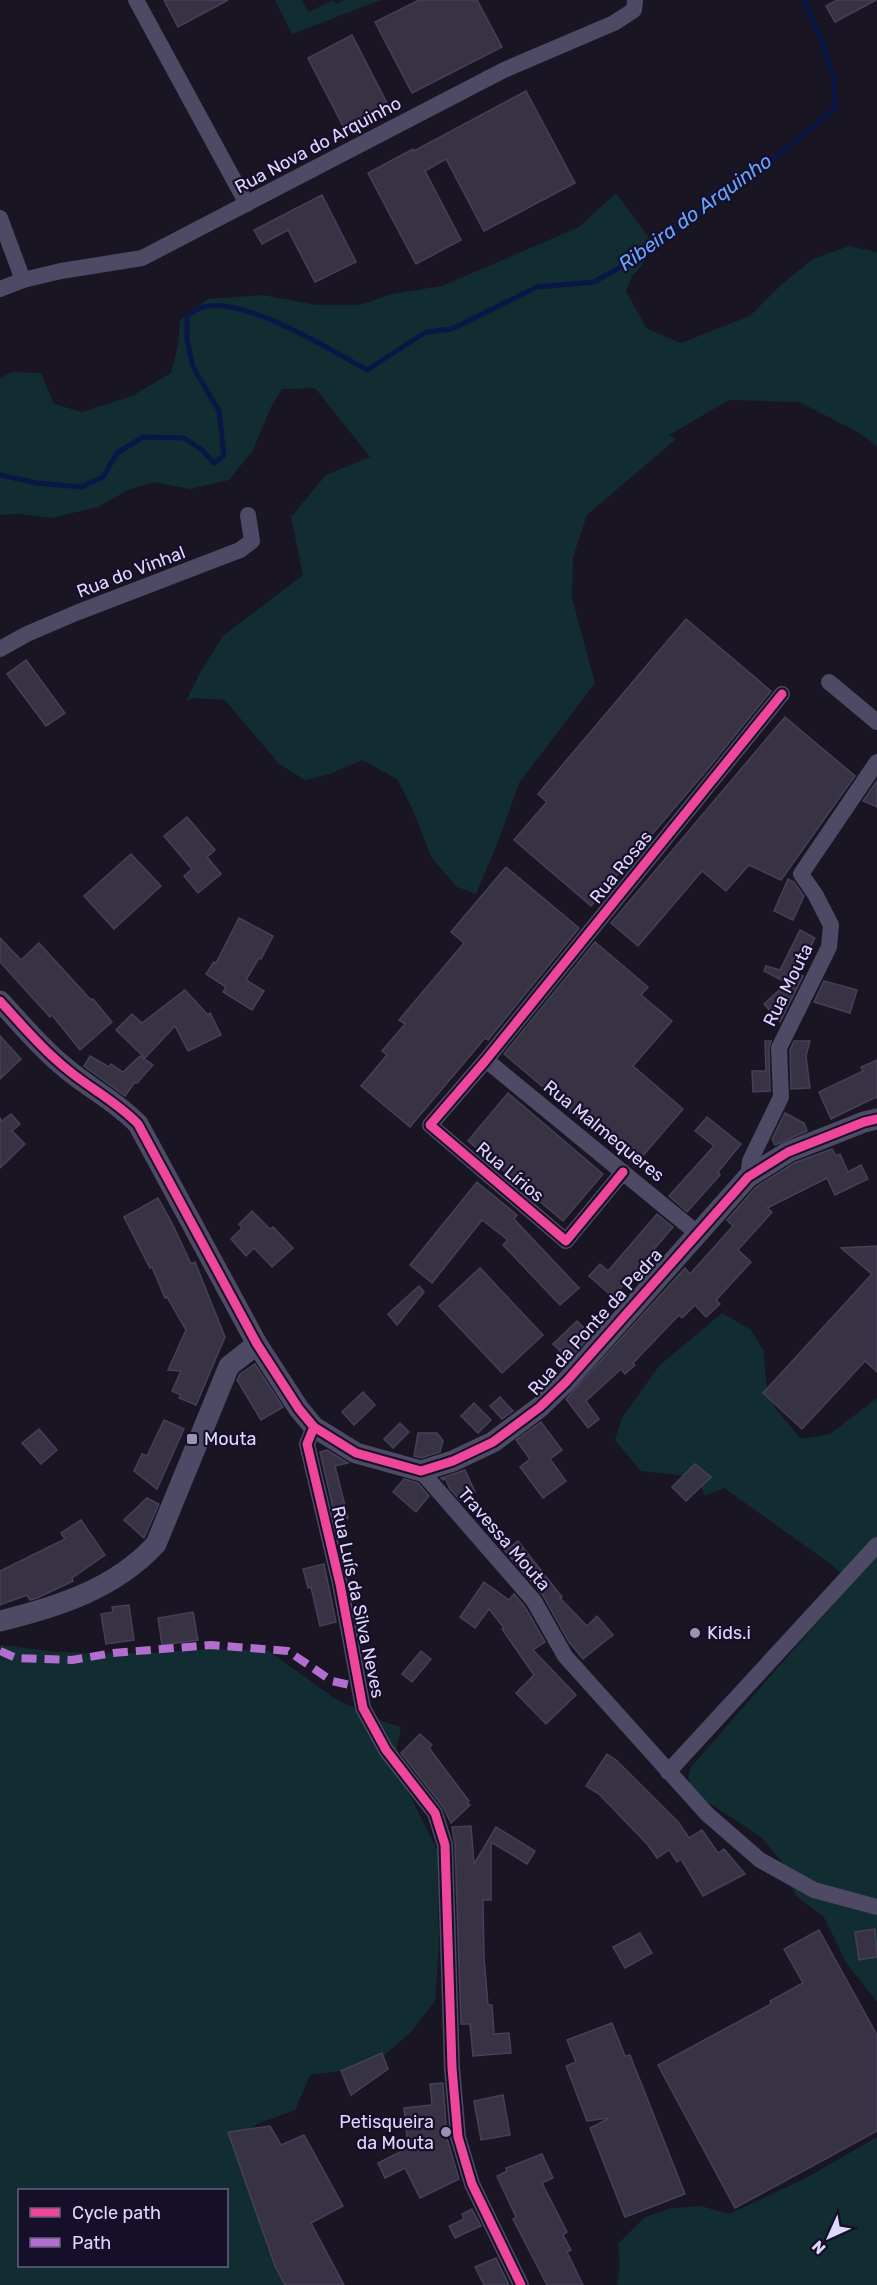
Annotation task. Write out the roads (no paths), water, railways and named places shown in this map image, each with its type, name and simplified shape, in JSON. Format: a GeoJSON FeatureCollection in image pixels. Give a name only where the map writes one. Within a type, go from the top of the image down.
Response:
{"type":"FeatureCollection","features":[{"type":"Feature","properties":{"kind":"street"},"geometry":{"type":"LineString","coordinates":[[136,0],[247,204]]}},
{"type":"Feature","properties":{"kind":"street","name":"Rua Nova do Arquinho"},"geometry":{"type":"LineString","coordinates":[[0,289],[23,280],[61,271],[142,258],[504,70],[615,23],[634,10],[635,0]]}},
{"type":"Feature","properties":{"kind":"street"},"geometry":{"type":"LineString","coordinates":[[0,218],[23,280]]}},
{"type":"Feature","properties":{"kind":"street","name":"Rua do Vinhal"},"geometry":{"type":"LineString","coordinates":[[0,649],[27,634],[240,550],[252,541],[248,515]]}},
{"type":"Feature","properties":{"kind":"street"},"geometry":{"type":"LineString","coordinates":[[829,682],[877,722]]}},
{"type":"Feature","properties":{"kind":"street","name":"Rua Rosas"},"geometry":{"type":"LineString","coordinates":[[486,1060],[783,694]]}},
{"type":"Feature","properties":{"kind":"street","name":"Rua Mouta"},"geometry":{"type":"LineString","coordinates":[[747,1176],[750,1161],[781,1097],[779,1048],[829,947],[831,925],[815,894],[801,874],[877,762]]}},
{"type":"Feature","properties":{"kind":"street"},"geometry":{"type":"LineString","coordinates":[[0,1001],[68,1071],[125,1111],[138,1124],[257,1344],[299,1409],[314,1427],[356,1454],[421,1471]]}},
{"type":"Feature","properties":{"kind":"street","name":"Rua Malmequeres"},"geometry":{"type":"LineString","coordinates":[[486,1060],[697,1233]]}},
{"type":"Feature","properties":{"kind":"street","name":"Rua Lírios"},"geometry":{"type":"LineString","coordinates":[[486,1060],[430,1125],[566,1241],[623,1172]]}},
{"type":"Feature","properties":{"kind":"street","name":"Rua da Ponte da Pedra"},"geometry":{"type":"LineString","coordinates":[[421,1471],[453,1461],[494,1442],[540,1407],[566,1382],[747,1176],[788,1152],[877,1119]]}},
{"type":"Feature","properties":{"kind":"street"},"geometry":{"type":"LineString","coordinates":[[0,1621],[60,1605],[100,1587],[144,1558],[156,1544],[229,1366],[257,1344]]}},
{"type":"Feature","properties":{"kind":"street","name":"Rua Luís da Silva Neves"},"geometry":{"type":"LineString","coordinates":[[314,1427],[307,1444],[340,1584],[363,1708],[386,1750],[435,1814],[445,1845],[452,2068],[458,2137],[472,2184],[521,2285]]}},
{"type":"Feature","properties":{"kind":"street","name":"Travessa Mouta"},"geometry":{"type":"LineString","coordinates":[[421,1471],[534,1601],[565,1656],[707,1814],[760,1860],[814,1890],[877,1907]]}},
{"type":"Feature","properties":{"kind":"street"},"geometry":{"type":"LineString","coordinates":[[668,1772],[877,1545]]}},
{"type":"Feature","properties":{"kind":"waterway","name":"Ribeira do Arquinho"},"geometry":{"type":"LineString","coordinates":[[0,475],[37,483],[81,487],[103,477],[117,453],[143,437],[184,438],[201,449],[214,463],[224,455],[219,411],[193,367],[187,340],[187,316],[201,308],[220,306],[241,309],[263,317],[310,338],[367,370],[426,332],[452,329],[537,287],[594,282],[645,253],[729,189],[771,161],[835,109],[834,79],[824,47],[804,0]]}},
{"type":"Feature","properties":{"kind":"place","name":"Mouta"},"geometry":{"type":"Point","coordinates":[192,1439]}},
{"type":"Feature","properties":{"kind":"place","name":"Kids.i"},"geometry":{"type":"Point","coordinates":[695,1633]}},
{"type":"Feature","properties":{"kind":"place","name":"Petisqueira da Mouta"},"geometry":{"type":"Point","coordinates":[446,2132]}}]}
